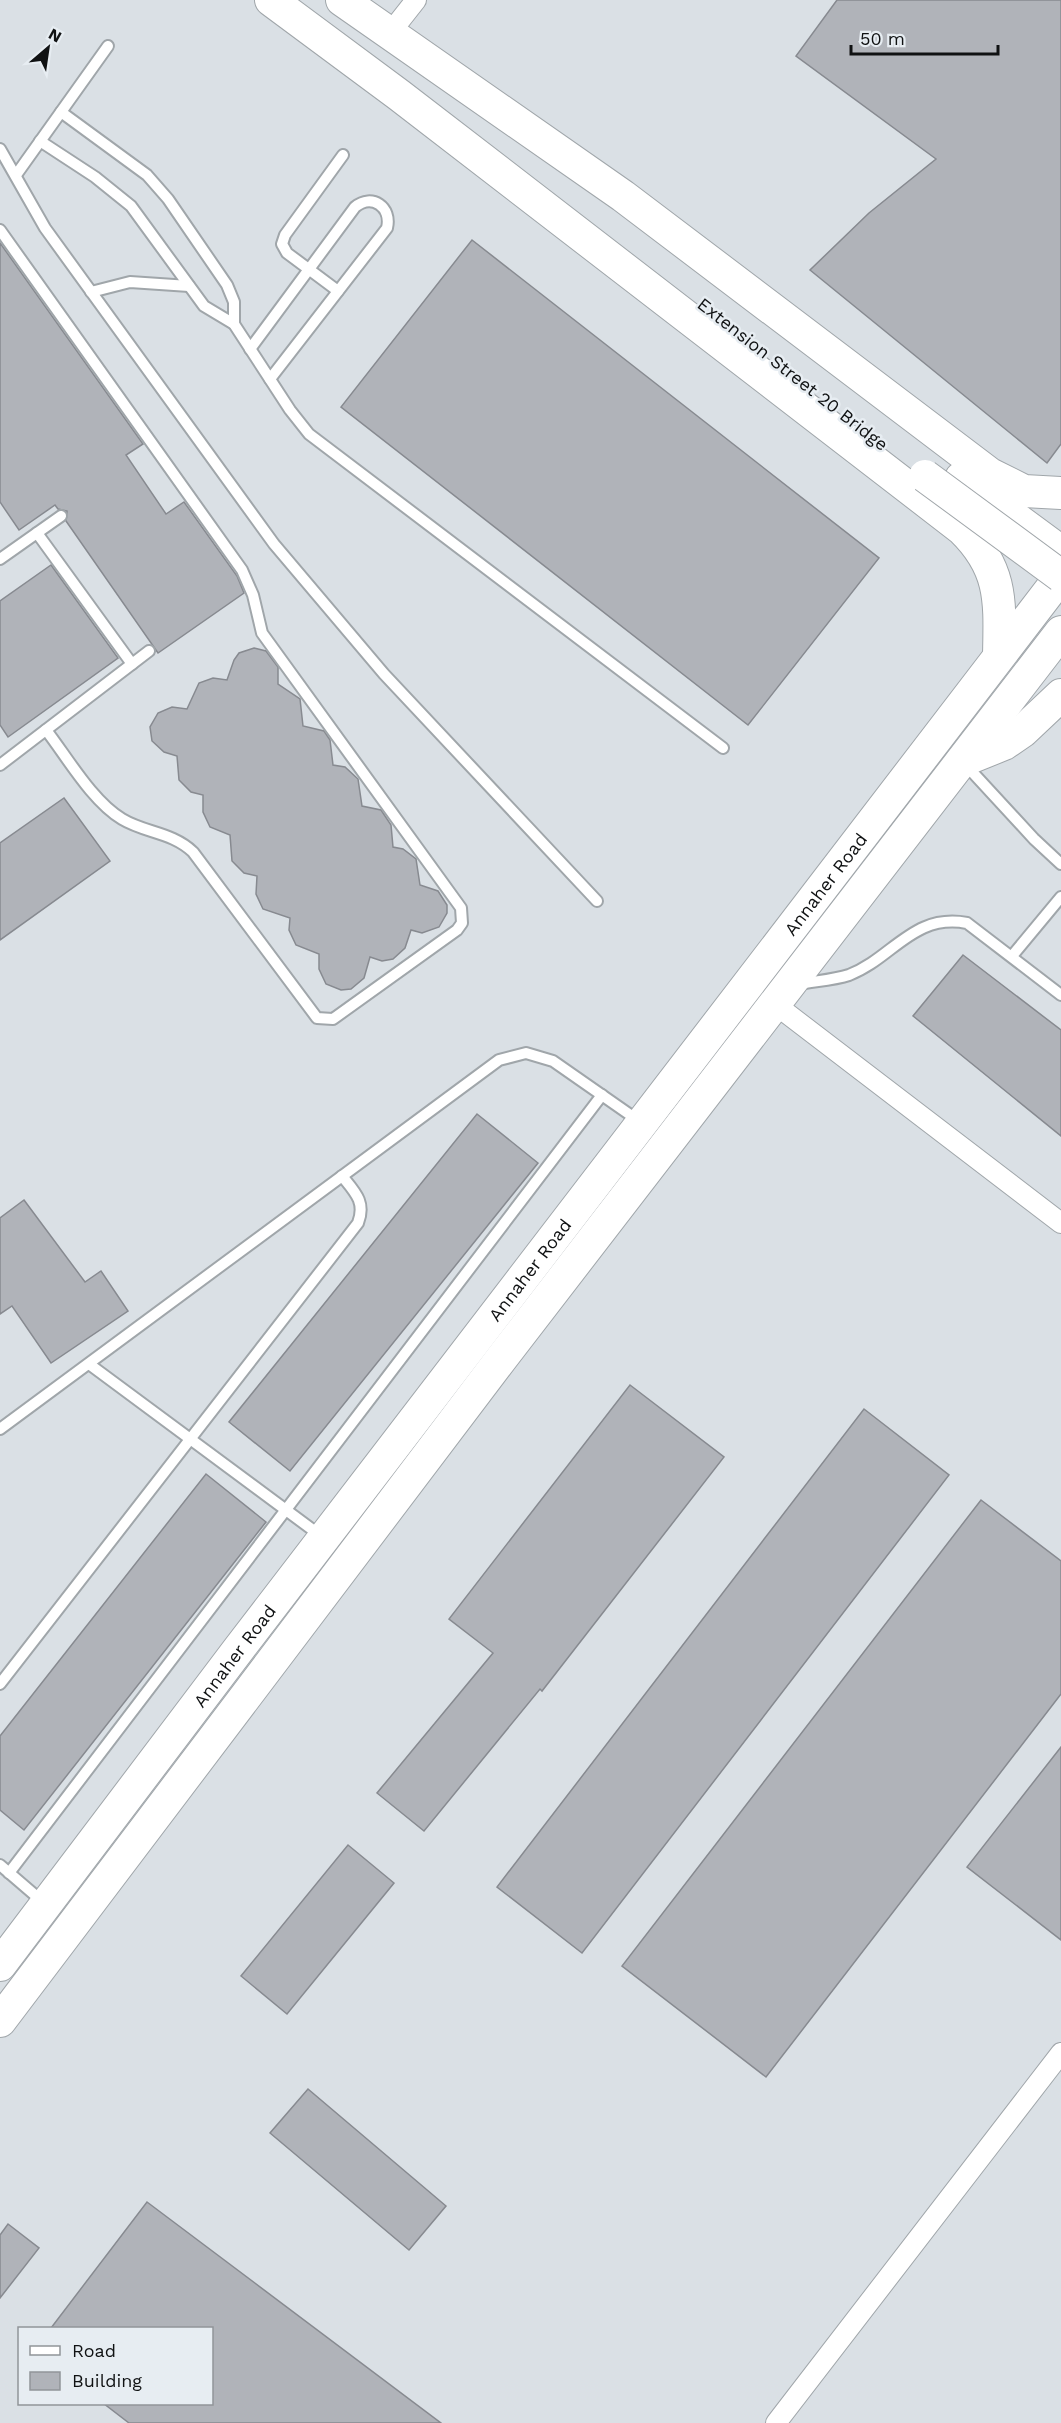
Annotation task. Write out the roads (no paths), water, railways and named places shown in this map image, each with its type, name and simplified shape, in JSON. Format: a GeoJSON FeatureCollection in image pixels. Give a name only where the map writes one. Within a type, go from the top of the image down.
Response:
{"type":"FeatureCollection","features":[{"type":"Feature","properties":{"kind":"main road"},"geometry":{"type":"LineString","coordinates":[[271,0],[962,529],[988,560],[996,578],[1000,598],[999,656]]}},
{"type":"Feature","properties":{"kind":"main road"},"geometry":{"type":"LineString","coordinates":[[342,0],[623,196],[990,474],[1024,491],[1061,493]]}},
{"type":"Feature","properties":{"kind":"main road"},"geometry":{"type":"LineString","coordinates":[[353,61],[364,62],[374,57],[390,33]]}},
{"type":"Feature","properties":{"kind":"main road","name":"Extension Street 20 Bridge"},"geometry":{"type":"LineString","coordinates":[[555,148],[569,175],[583,188],[931,468],[1061,576]]}},
{"type":"Feature","properties":{"kind":"main road","name":"Extension Street 20 Bridge"},"geometry":{"type":"LineString","coordinates":[[518,187],[538,190],[574,208],[931,468],[1061,552]]}},
{"type":"Feature","properties":{"kind":"main road","name":"Annaher Road"},"geometry":{"type":"LineString","coordinates":[[0,1965],[641,1122],[1061,576]]}},
{"type":"Feature","properties":{"kind":"main road","name":"Annaher Road"},"geometry":{"type":"LineString","coordinates":[[4,2009],[508,1349],[1061,632]]}},
{"type":"Feature","properties":{"kind":"main road"},"geometry":{"type":"LineString","coordinates":[[962,761],[1004,744],[1023,731],[1061,695]]}},
{"type":"Feature","properties":{"kind":"street"},"geometry":{"type":"LineString","coordinates":[[390,33],[416,0]]}},
{"type":"Feature","properties":{"kind":"street"},"geometry":{"type":"LineString","coordinates":[[783,995],[1061,1223]]}},
{"type":"Feature","properties":{"kind":"street"},"geometry":{"type":"LineString","coordinates":[[776,2423],[1061,2053]]}},
{"type":"Feature","properties":{"kind":"lane"},"geometry":{"type":"LineString","coordinates":[[16,175],[108,45]]}},
{"type":"Feature","properties":{"kind":"lane"},"geometry":{"type":"LineString","coordinates":[[61,112],[134,164],[158,187],[227,285],[234,302],[234,324]]}},
{"type":"Feature","properties":{"kind":"lane"},"geometry":{"type":"LineString","coordinates":[[40,141],[95,177],[131,206],[189,286],[213,313],[234,324],[290,410],[309,434],[723,748]]}},
{"type":"Feature","properties":{"kind":"lane"},"geometry":{"type":"LineString","coordinates":[[0,148],[45,228],[274,544],[384,674],[597,901]]}},
{"type":"Feature","properties":{"kind":"lane"},"geometry":{"type":"LineString","coordinates":[[338,291],[284,249],[282,239],[343,155]]}},
{"type":"Feature","properties":{"kind":"lane"},"geometry":{"type":"LineString","coordinates":[[250,349],[355,207],[370,201],[380,204],[388,214],[387,228],[270,379]]}},
{"type":"Feature","properties":{"kind":"lane"},"geometry":{"type":"LineString","coordinates":[[0,230],[242,570],[253,595],[262,633],[461,908],[462,923],[457,930],[333,1019],[317,1018],[193,852],[172,836],[136,826],[112,813],[46,730]]}},
{"type":"Feature","properties":{"kind":"lane"},"geometry":{"type":"LineString","coordinates":[[91,292],[130,282],[189,286]]}},
{"type":"Feature","properties":{"kind":"lane"},"geometry":{"type":"LineString","coordinates":[[0,559],[61,516]]}},
{"type":"Feature","properties":{"kind":"lane"},"geometry":{"type":"LineString","coordinates":[[37,533],[132,664]]}},
{"type":"Feature","properties":{"kind":"lane"},"geometry":{"type":"LineString","coordinates":[[0,765],[149,651]]}},
{"type":"Feature","properties":{"kind":"lane"},"geometry":{"type":"LineString","coordinates":[[962,761],[1034,839],[1061,864]]}},
{"type":"Feature","properties":{"kind":"lane"},"geometry":{"type":"LineString","coordinates":[[1012,956],[1061,897]]}},
{"type":"Feature","properties":{"kind":"lane"},"geometry":{"type":"LineString","coordinates":[[783,995],[849,975],[907,936],[929,924],[949,920],[967,923],[1061,995]]}},
{"type":"Feature","properties":{"kind":"lane"},"geometry":{"type":"LineString","coordinates":[[0,1429],[499,1060],[512,1054],[526,1053],[553,1061],[641,1122]]}},
{"type":"Feature","properties":{"kind":"lane"},"geometry":{"type":"LineString","coordinates":[[9,1873],[602,1095]]}},
{"type":"Feature","properties":{"kind":"lane"},"geometry":{"type":"LineString","coordinates":[[0,1684],[358,1223],[362,1212],[360,1200],[342,1176]]}},
{"type":"Feature","properties":{"kind":"lane"},"geometry":{"type":"LineString","coordinates":[[89,1364],[324,1538]]}},
{"type":"Feature","properties":{"kind":"lane"},"geometry":{"type":"LineString","coordinates":[[0,1865],[46,1904]]}}]}
